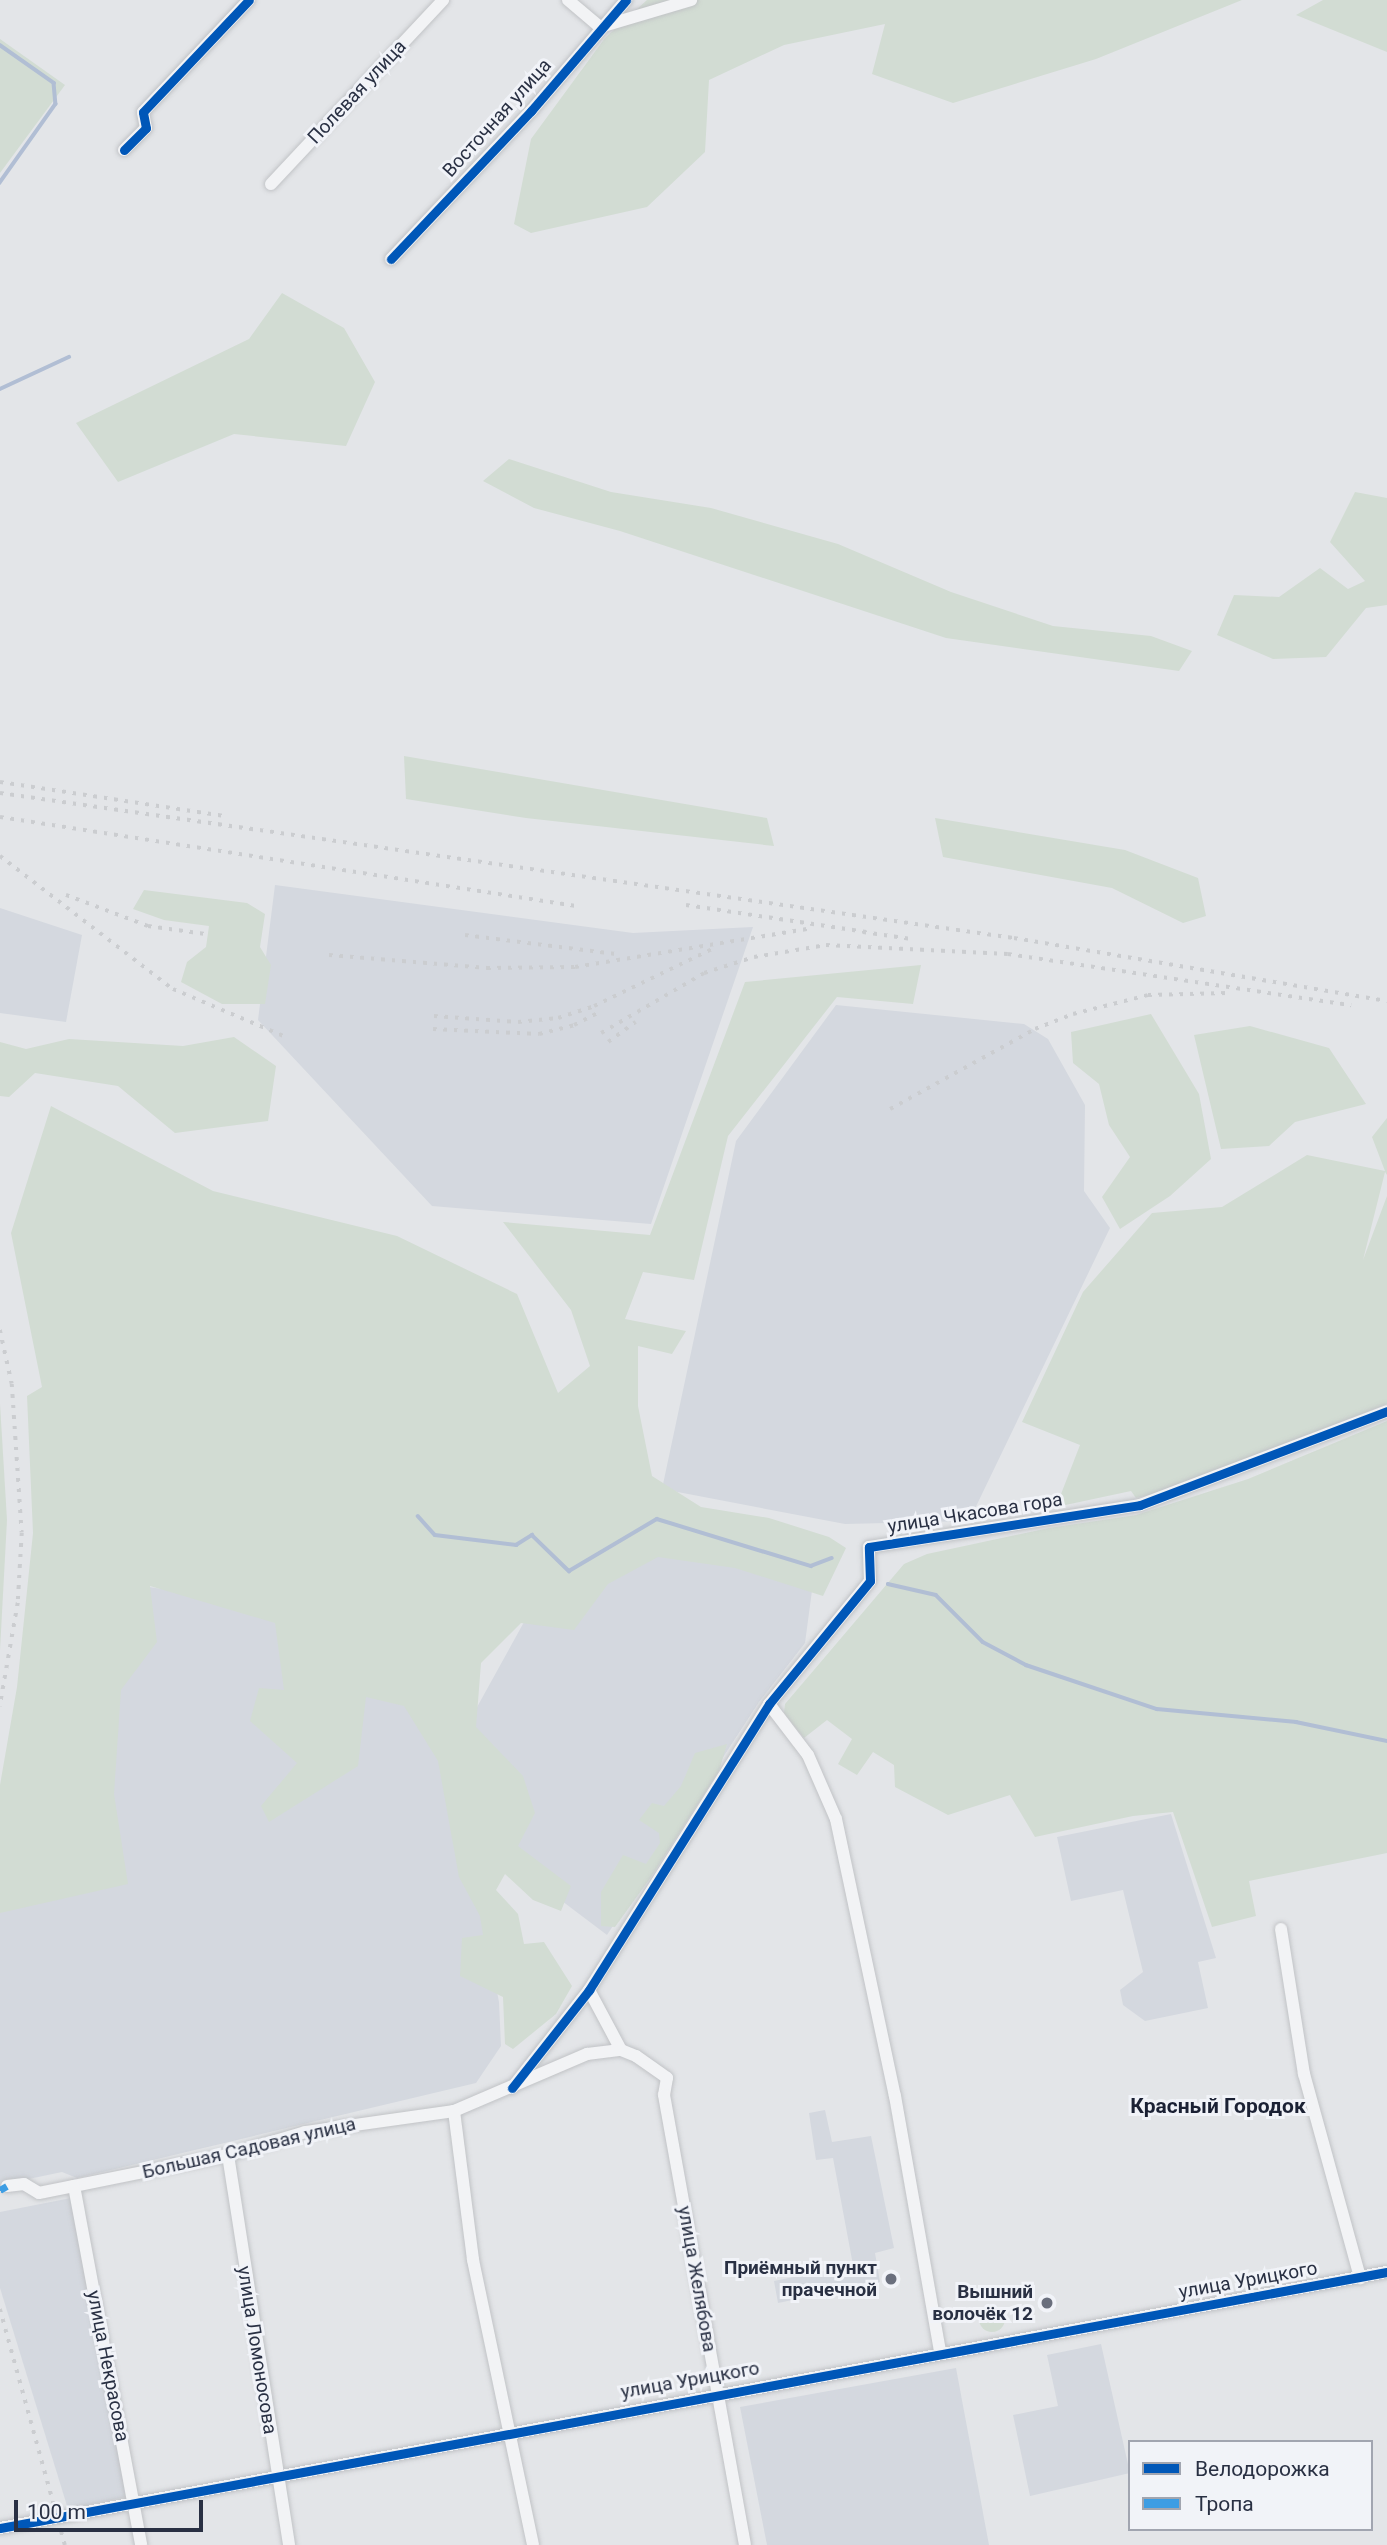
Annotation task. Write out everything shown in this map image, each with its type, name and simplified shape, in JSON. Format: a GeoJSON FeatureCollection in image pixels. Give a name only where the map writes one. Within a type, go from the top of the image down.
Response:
{"type":"FeatureCollection","features":[{"type":"Feature","properties":{"kind":"street"},"geometry":{"type":"LineString","coordinates":[[124,150],[146,128],[143,112],[249,0]]}},
{"type":"Feature","properties":{"kind":"street","name":"Полевая улица"},"geometry":{"type":"LineString","coordinates":[[271,184],[443,0]]}},
{"type":"Feature","properties":{"kind":"street"},"geometry":{"type":"LineString","coordinates":[[568,0],[600,27],[691,0]]}},
{"type":"Feature","properties":{"kind":"street","name":"Восточная улица"},"geometry":{"type":"LineString","coordinates":[[391,259],[531,111],[600,27],[626,0]]}},
{"type":"Feature","properties":{"kind":"street","name":"улица Чкасова гора"},"geometry":{"type":"LineString","coordinates":[[512,2088],[589,1990],[769,1704],[870,1581],[869,1547],[1140,1505],[1387,1411]]}},
{"type":"Feature","properties":{"kind":"street"},"geometry":{"type":"LineString","coordinates":[[769,1704],[808,1755],[836,1819],[895,2096],[940,2353]]}},
{"type":"Feature","properties":{"kind":"street"},"geometry":{"type":"LineString","coordinates":[[1281,1928],[1304,2074],[1360,2278]]}},
{"type":"Feature","properties":{"kind":"street"},"geometry":{"type":"LineString","coordinates":[[589,1990],[621,2050]]}},
{"type":"Feature","properties":{"kind":"street","name":"Большая Садовая улица"},"geometry":{"type":"LineString","coordinates":[[7,2186],[23,2184],[39,2193],[228,2155],[305,2132],[454,2111],[587,2054],[621,2050]]}},
{"type":"Feature","properties":{"kind":"street","name":"улица Желябова"},"geometry":{"type":"LineString","coordinates":[[621,2050],[653,2066],[667,2078],[664,2095],[746,2545]]}},
{"type":"Feature","properties":{"kind":"street"},"geometry":{"type":"LineString","coordinates":[[454,2111],[472,2260],[533,2545]]}},
{"type":"Feature","properties":{"kind":"street","name":"улица Ломоносова"},"geometry":{"type":"LineString","coordinates":[[228,2155],[289,2545]]}},
{"type":"Feature","properties":{"kind":"street","name":"улица Некрасова"},"geometry":{"type":"LineString","coordinates":[[74,2186],[141,2545]]}},
{"type":"Feature","properties":{"kind":"street","name":"улица Урицкого"},"geometry":{"type":"LineString","coordinates":[[0,2528],[134,2500],[1387,2272]]}},
{"type":"Feature","properties":{"kind":"shaded area"},"geometry":{"type":"Polygon","coordinates":[[[647,0],[1242,0],[1096,59],[953,103],[872,74],[885,24],[784,45],[709,80],[705,152],[647,207],[531,233],[514,224],[531,139],[605,38],[647,0]]]}},
{"type":"Feature","properties":{"kind":"shaded area"},"geometry":{"type":"Polygon","coordinates":[[[1323,0],[1387,0],[1387,52],[1296,15],[1323,0]]]}},
{"type":"Feature","properties":{"kind":"shaded area"},"geometry":{"type":"Polygon","coordinates":[[[0,39],[65,85],[0,173],[0,39]]]}},
{"type":"Feature","properties":{"kind":"shaded area"},"geometry":{"type":"Polygon","coordinates":[[[282,293],[344,328],[375,382],[346,446],[234,434],[118,482],[76,423],[249,339],[282,293]]]}},
{"type":"Feature","properties":{"kind":"shaded area"},"geometry":{"type":"Polygon","coordinates":[[[509,459],[611,492],[711,508],[838,544],[951,592],[1053,626],[1151,636],[1192,651],[1179,671],[946,638],[620,531],[534,508],[483,481],[509,459]]]}},
{"type":"Feature","properties":{"kind":"shaded area"},"geometry":{"type":"Polygon","coordinates":[[[1355,492],[1387,498],[1387,605],[1366,608],[1326,657],[1273,659],[1217,635],[1234,595],[1279,597],[1320,568],[1348,589],[1365,581],[1330,542],[1355,492]]]}},
{"type":"Feature","properties":{"kind":"shaded area"},"geometry":{"type":"Polygon","coordinates":[[[404,756],[767,818],[774,846],[526,818],[406,799],[404,756]]]}},
{"type":"Feature","properties":{"kind":"shaded area"},"geometry":{"type":"Polygon","coordinates":[[[935,818],[1125,850],[1198,878],[1206,916],[1183,923],[1112,888],[943,857],[935,818]]]}},
{"type":"Feature","properties":{"kind":"shaded area"},"geometry":{"type":"Polygon","coordinates":[[[275,885],[633,933],[753,927],[651,1224],[432,1206],[258,1020],[275,885]]]}},
{"type":"Feature","properties":{"kind":"shaded area"},"geometry":{"type":"Polygon","coordinates":[[[144,890],[247,903],[265,914],[260,947],[271,965],[265,1004],[222,1004],[181,982],[187,962],[206,947],[209,926],[164,920],[133,909],[144,890]]]}},
{"type":"Feature","properties":{"kind":"shaded area"},"geometry":{"type":"Polygon","coordinates":[[[0,908],[82,935],[66,1022],[0,1013],[0,908]]]}},
{"type":"Feature","properties":{"kind":"shaded area"},"geometry":{"type":"Polygon","coordinates":[[[921,965],[913,1004],[837,997],[728,1136],[694,1280],[643,1272],[625,1319],[686,1331],[672,1354],[638,1346],[638,1406],[652,1476],[701,1507],[769,1518],[829,1537],[846,1548],[823,1596],[735,1568],[658,1557],[608,1584],[574,1630],[521,1623],[481,1663],[476,1727],[523,1776],[535,1813],[518,1846],[571,1886],[561,1911],[533,1900],[505,1874],[496,1890],[518,1914],[524,1944],[544,1942],[572,1986],[556,2014],[513,2049],[505,2044],[503,1997],[460,1976],[462,1938],[483,1935],[480,1916],[459,1877],[438,1761],[404,1706],[366,1697],[358,1766],[269,1822],[261,1806],[297,1763],[250,1721],[259,1688],[284,1690],[275,1623],[150,1586],[157,1642],[121,1690],[114,1794],[128,1884],[0,1913],[0,1785],[17,1687],[33,1533],[27,1396],[42,1387],[11,1233],[51,1106],[213,1191],[397,1236],[517,1294],[558,1393],[590,1366],[571,1310],[503,1222],[650,1235],[745,982],[921,965]]]}},
{"type":"Feature","properties":{"kind":"shaded area"},"geometry":{"type":"Polygon","coordinates":[[[836,1005],[1024,1024],[1048,1039],[1085,1105],[1084,1191],[1110,1228],[969,1521],[845,1524],[662,1489],[736,1141],[836,1005]]]}},
{"type":"Feature","properties":{"kind":"shaded area"},"geometry":{"type":"Polygon","coordinates":[[[1151,1014],[1199,1094],[1211,1159],[1170,1196],[1120,1229],[1102,1197],[1130,1157],[1109,1125],[1099,1084],[1073,1063],[1071,1032],[1151,1014]]]}},
{"type":"Feature","properties":{"kind":"shaded area"},"geometry":{"type":"Polygon","coordinates":[[[1250,1026],[1329,1048],[1366,1104],[1295,1122],[1269,1146],[1221,1149],[1194,1035],[1250,1026]]]}},
{"type":"Feature","properties":{"kind":"shaded area"},"geometry":{"type":"Polygon","coordinates":[[[234,1037],[276,1066],[268,1121],[175,1133],[118,1086],[35,1073],[9,1097],[0,1096],[0,1042],[26,1049],[69,1039],[183,1046],[234,1037]]]}},
{"type":"Feature","properties":{"kind":"shaded area"},"geometry":{"type":"Polygon","coordinates":[[[1387,1118],[1387,1175],[1385,1172],[1363,1260],[1387,1196],[1387,1404],[1158,1493],[1136,1498],[1131,1491],[1056,1507],[1080,1445],[1022,1422],[1083,1292],[1152,1213],[1222,1207],[1307,1155],[1385,1171],[1372,1137],[1387,1118]]]}},
{"type":"Feature","properties":{"kind":"shaded area"},"geometry":{"type":"Polygon","coordinates":[[[0,1404],[7,1520],[0,1650],[0,1404]]]}},
{"type":"Feature","properties":{"kind":"shaded area"},"geometry":{"type":"Polygon","coordinates":[[[1387,1421],[1387,1853],[1249,1881],[1256,1916],[1212,1927],[1173,1812],[1133,1816],[1035,1837],[1010,1795],[948,1815],[895,1787],[894,1765],[873,1752],[857,1775],[838,1764],[852,1739],[827,1720],[804,1738],[784,1713],[785,1704],[904,1564],[927,1554],[1049,1528],[1136,1515],[1248,1479],[1387,1421]]]}},
{"type":"Feature","properties":{"kind":"shaded area"},"geometry":{"type":"Polygon","coordinates":[[[653,1541],[813,1583],[805,1643],[759,1702],[607,1935],[509,1861],[466,1727],[534,1604],[653,1541]]]}},
{"type":"Feature","properties":{"kind":"shaded area"},"geometry":{"type":"Polygon","coordinates":[[[37,1570],[274,1606],[407,1691],[449,1751],[499,2002],[501,2046],[476,2083],[77,2178],[62,2172],[0,2185],[0,1820],[37,1570]]]}},
{"type":"Feature","properties":{"kind":"shaded area"},"geometry":{"type":"Polygon","coordinates":[[[727,1744],[719,1771],[651,1877],[615,1927],[601,1926],[601,1892],[623,1855],[646,1864],[660,1843],[659,1833],[639,1820],[652,1803],[664,1806],[681,1786],[695,1753],[727,1744]]]}},
{"type":"Feature","properties":{"kind":"shaded area"},"geometry":{"type":"Polygon","coordinates":[[[1171,1814],[1216,1958],[1198,1962],[1208,2008],[1145,2021],[1123,2005],[1120,1990],[1143,1972],[1123,1890],[1071,1901],[1057,1837],[1171,1814]]]}},
{"type":"Feature","properties":{"kind":"shaded area"},"geometry":{"type":"Polygon","coordinates":[[[825,2110],[832,2142],[871,2136],[894,2248],[875,2253],[880,2282],[778,2303],[774,2281],[853,2265],[833,2158],[816,2160],[809,2113],[825,2110]]]}},
{"type":"Feature","properties":{"kind":"shaded area"},"geometry":{"type":"Polygon","coordinates":[[[71,2198],[130,2496],[68,2509],[0,2288],[0,2212],[71,2198]]]}},
{"type":"Feature","properties":{"kind":"shaded area"},"geometry":{"type":"Polygon","coordinates":[[[992,2306],[1001,2310],[1005,2319],[1001,2328],[992,2332],[983,2328],[979,2319],[983,2310],[992,2306]]]}},
{"type":"Feature","properties":{"kind":"shaded area"},"geometry":{"type":"Polygon","coordinates":[[[1101,2344],[1128,2473],[1030,2496],[1013,2415],[1058,2406],[1047,2355],[1101,2344]]]}},
{"type":"Feature","properties":{"kind":"shaded area"},"geometry":{"type":"Polygon","coordinates":[[[956,2368],[989,2545],[767,2545],[740,2407],[956,2368]]]}},
{"type":"Feature","properties":{"kind":"waterway"},"geometry":{"type":"LineString","coordinates":[[0,45],[54,83],[56,104],[0,183]]}},
{"type":"Feature","properties":{"kind":"waterway"},"geometry":{"type":"LineString","coordinates":[[0,389],[69,357]]}},
{"type":"Feature","properties":{"kind":"waterway"},"geometry":{"type":"LineString","coordinates":[[418,1516],[435,1535],[516,1545],[532,1535],[569,1571],[657,1519],[811,1566],[832,1558]]}},
{"type":"Feature","properties":{"kind":"waterway"},"geometry":{"type":"LineString","coordinates":[[888,1584],[936,1595],[983,1642],[1026,1665],[1157,1709],[1296,1722],[1387,1741]]}},
{"type":"Feature","properties":{"kind":"railway"},"geometry":{"type":"LineString","coordinates":[[0,782],[224,816]]}},
{"type":"Feature","properties":{"kind":"railway"},"geometry":{"type":"LineString","coordinates":[[0,793],[1014,938],[1387,1001]]}},
{"type":"Feature","properties":{"kind":"railway"},"geometry":{"type":"LineString","coordinates":[[0,817],[576,906]]}},
{"type":"Feature","properties":{"kind":"railway"},"geometry":{"type":"LineString","coordinates":[[0,856],[173,989],[286,1037]]}},
{"type":"Feature","properties":{"kind":"railway"},"geometry":{"type":"LineString","coordinates":[[66,895],[148,926],[205,934]]}},
{"type":"Feature","properties":{"kind":"railway"},"geometry":{"type":"LineString","coordinates":[[686,905],[873,933]]}},
{"type":"Feature","properties":{"kind":"railway"},"geometry":{"type":"LineString","coordinates":[[329,955],[487,968],[575,967],[807,929]]}},
{"type":"Feature","properties":{"kind":"railway"},"geometry":{"type":"LineString","coordinates":[[863,932],[911,939]]}},
{"type":"Feature","properties":{"kind":"railway"},"geometry":{"type":"LineString","coordinates":[[465,935],[616,954]]}},
{"type":"Feature","properties":{"kind":"railway"},"geometry":{"type":"LineString","coordinates":[[601,1033],[704,973],[754,957],[826,945],[1008,954],[1351,1005]]}},
{"type":"Feature","properties":{"kind":"railway"},"geometry":{"type":"LineString","coordinates":[[434,1016],[518,1022],[558,1018],[594,1006],[712,949]]}},
{"type":"Feature","properties":{"kind":"railway"},"geometry":{"type":"LineString","coordinates":[[890,1109],[1035,1029],[1073,1014],[1148,995],[1227,993]]}},
{"type":"Feature","properties":{"kind":"railway"},"geometry":{"type":"LineString","coordinates":[[433,1029],[539,1034],[574,1025],[599,1012]]}},
{"type":"Feature","properties":{"kind":"railway"},"geometry":{"type":"LineString","coordinates":[[608,1042],[636,1022]]}},
{"type":"Feature","properties":{"kind":"railway"},"geometry":{"type":"LineString","coordinates":[[0,1330],[12,1384],[22,1533],[18,1603],[0,1706]]}},
{"type":"Feature","properties":{"kind":"railway"},"geometry":{"type":"LineString","coordinates":[[0,2309],[65,2545]]}},
{"type":"Feature","properties":{"kind":"marked path"},"geometry":{"type":"LineString","coordinates":[[0,2190],[7,2186]]}},
{"type":"Feature","properties":{"kind":"cycle path"},"geometry":{"type":"LineString","coordinates":[[124,150],[146,128],[143,112],[249,0]]}},
{"type":"Feature","properties":{"kind":"cycle path"},"geometry":{"type":"LineString","coordinates":[[391,259],[531,111],[626,0]]}},
{"type":"Feature","properties":{"kind":"cycle path"},"geometry":{"type":"LineString","coordinates":[[512,2088],[589,1990],[769,1704],[870,1581],[869,1547],[1140,1505],[1387,1411]]}},
{"type":"Feature","properties":{"kind":"cycle path"},"geometry":{"type":"LineString","coordinates":[[0,2528],[1387,2272]]}},
{"type":"Feature","properties":{"kind":"place","name":"Приёмный пункт прачечной"},"geometry":{"type":"Point","coordinates":[891,2279]}},
{"type":"Feature","properties":{"kind":"place","name":"Вышний волочёк 12"},"geometry":{"type":"Point","coordinates":[1047,2303]}},
{"type":"Feature","properties":{"kind":"district","name":"Красный Городок"},"geometry":{"type":"Point","coordinates":[1218,2106]}}]}
